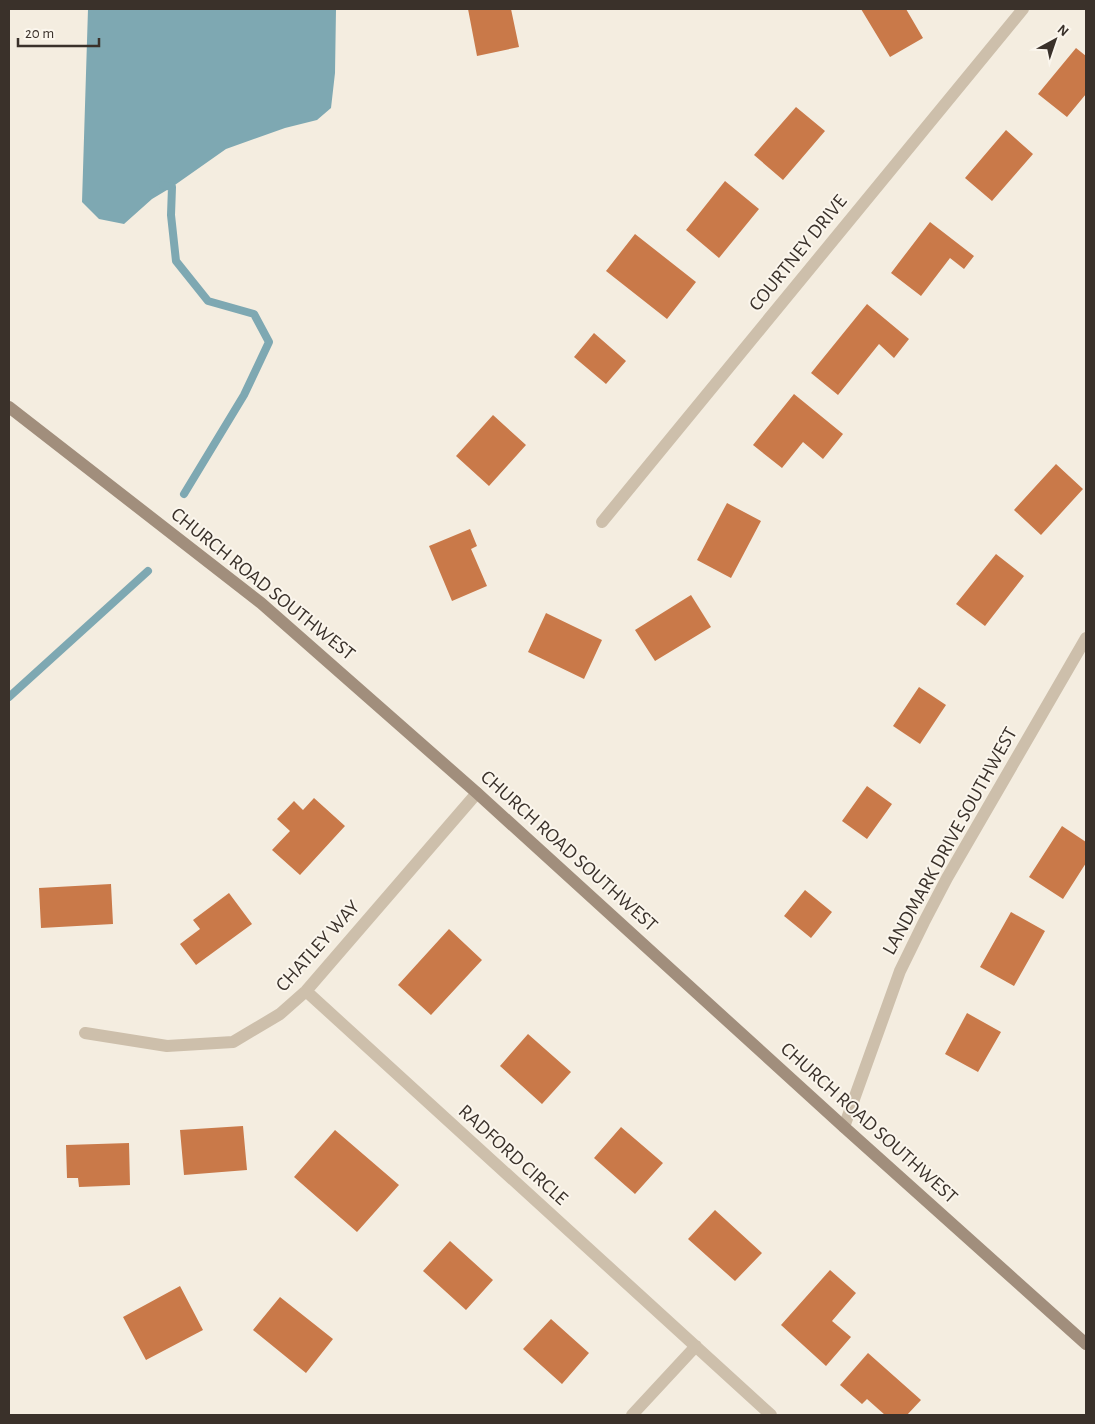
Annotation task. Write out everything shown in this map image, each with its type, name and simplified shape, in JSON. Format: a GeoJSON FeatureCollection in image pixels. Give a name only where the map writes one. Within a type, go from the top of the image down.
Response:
{"type":"FeatureCollection","features":[{"type":"Feature","properties":{"kind":"street","name":"COURTNEY DRIVE"},"geometry":{"type":"LineString","coordinates":[[602,522],[1023,9]]}},
{"type":"Feature","properties":{"kind":"street","name":"CHURCH ROAD SOUTHWEST"},"geometry":{"type":"LineString","coordinates":[[9,407],[261,603],[477,793],[1086,1344]]}},
{"type":"Feature","properties":{"kind":"street","name":"LANDMARK DRIVE SOUTHWEST"},"geometry":{"type":"LineString","coordinates":[[844,1127],[900,971],[924,922],[947,878],[1086,638]]}},
{"type":"Feature","properties":{"kind":"street","name":"CHATLEY WAY"},"geometry":{"type":"LineString","coordinates":[[85,1033],[167,1046],[233,1042],[280,1014],[306,991],[477,793]]}},
{"type":"Feature","properties":{"kind":"street","name":"RADFORD CIRCLE"},"geometry":{"type":"LineString","coordinates":[[306,991],[771,1415]]}},
{"type":"Feature","properties":{"kind":"street"},"geometry":{"type":"LineString","coordinates":[[632,1415],[696,1346]]}},
{"type":"Feature","properties":{"kind":"water"},"geometry":{"type":"Polygon","coordinates":[[[88,9],[336,9],[335,73],[331,108],[317,120],[285,128],[226,149],[152,199],[124,224],[99,219],[82,202],[88,9]]]}},
{"type":"Feature","properties":{"kind":"building"},"geometry":{"type":"Polygon","coordinates":[[[468,9],[511,9],[519,47],[477,56],[468,9]]]}},
{"type":"Feature","properties":{"kind":"building"},"geometry":{"type":"Polygon","coordinates":[[[861,9],[906,9],[923,38],[890,57],[861,9]]]}},
{"type":"Feature","properties":{"kind":"building"},"geometry":{"type":"Polygon","coordinates":[[[1076,48],[1086,56],[1086,94],[1067,117],[1038,94],[1076,48]]]}},
{"type":"Feature","properties":{"kind":"building"},"geometry":{"type":"Polygon","coordinates":[[[796,107],[825,131],[783,180],[754,155],[796,107]]]}},
{"type":"Feature","properties":{"kind":"building"},"geometry":{"type":"Polygon","coordinates":[[[1006,130],[1033,154],[992,201],[965,178],[1006,130]]]}},
{"type":"Feature","properties":{"kind":"building"},"geometry":{"type":"Polygon","coordinates":[[[725,181],[759,209],[719,258],[686,230],[725,181]]]}},
{"type":"Feature","properties":{"kind":"building"},"geometry":{"type":"Polygon","coordinates":[[[930,222],[974,256],[964,269],[950,258],[921,296],[891,273],[930,222]]]}},
{"type":"Feature","properties":{"kind":"building"},"geometry":{"type":"Polygon","coordinates":[[[635,234],[696,282],[667,319],[606,271],[635,234]]]}},
{"type":"Feature","properties":{"kind":"building"},"geometry":{"type":"Polygon","coordinates":[[[867,304],[909,339],[894,358],[879,344],[838,395],[811,373],[867,304]]]}},
{"type":"Feature","properties":{"kind":"building"},"geometry":{"type":"Polygon","coordinates":[[[594,333],[626,361],[606,384],[574,357],[594,333]]]}},
{"type":"Feature","properties":{"kind":"building"},"geometry":{"type":"Polygon","coordinates":[[[794,394],[843,434],[823,459],[803,442],[782,468],[753,445],[794,394]]]}},
{"type":"Feature","properties":{"kind":"building"},"geometry":{"type":"Polygon","coordinates":[[[493,415],[526,445],[489,486],[456,456],[493,415]]]}},
{"type":"Feature","properties":{"kind":"building"},"geometry":{"type":"Polygon","coordinates":[[[1056,464],[1083,489],[1041,535],[1014,510],[1056,464]]]}},
{"type":"Feature","properties":{"kind":"building"},"geometry":{"type":"Polygon","coordinates":[[[727,503],[761,521],[731,578],[697,560],[727,503]]]}},
{"type":"Feature","properties":{"kind":"building"},"geometry":{"type":"Polygon","coordinates":[[[470,529],[477,546],[471,549],[487,586],[452,601],[429,546],[470,529]]]}},
{"type":"Feature","properties":{"kind":"building"},"geometry":{"type":"Polygon","coordinates":[[[996,554],[1024,576],[985,626],[956,604],[996,554]]]}},
{"type":"Feature","properties":{"kind":"building"},"geometry":{"type":"Polygon","coordinates":[[[691,595],[711,627],[655,661],[635,630],[691,595]]]}},
{"type":"Feature","properties":{"kind":"building"},"geometry":{"type":"Polygon","coordinates":[[[546,613],[602,640],[584,679],[528,652],[546,613]]]}},
{"type":"Feature","properties":{"kind":"building"},"geometry":{"type":"Polygon","coordinates":[[[919,687],[946,705],[920,744],[893,726],[919,687]]]}},
{"type":"Feature","properties":{"kind":"building"},"geometry":{"type":"Polygon","coordinates":[[[867,786],[892,804],[867,839],[842,821],[867,786]]]}},
{"type":"Feature","properties":{"kind":"building"},"geometry":{"type":"Polygon","coordinates":[[[314,798],[345,826],[300,875],[272,850],[290,831],[277,819],[294,801],[303,810],[314,798]]]}},
{"type":"Feature","properties":{"kind":"building"},"geometry":{"type":"Polygon","coordinates":[[[1062,826],[1086,842],[1086,863],[1063,899],[1029,877],[1062,826]]]}},
{"type":"Feature","properties":{"kind":"building"},"geometry":{"type":"Polygon","coordinates":[[[111,884],[113,924],[41,928],[39,888],[111,884]]]}},
{"type":"Feature","properties":{"kind":"building"},"geometry":{"type":"Polygon","coordinates":[[[805,890],[832,912],[811,938],[784,916],[805,890]]]}},
{"type":"Feature","properties":{"kind":"building"},"geometry":{"type":"Polygon","coordinates":[[[229,893],[252,924],[196,965],[180,944],[200,929],[193,920],[229,893]]]}},
{"type":"Feature","properties":{"kind":"building"},"geometry":{"type":"Polygon","coordinates":[[[1011,912],[1045,931],[1014,986],[980,967],[1011,912]]]}},
{"type":"Feature","properties":{"kind":"building"},"geometry":{"type":"Polygon","coordinates":[[[449,929],[482,960],[431,1015],[398,985],[449,929]]]}},
{"type":"Feature","properties":{"kind":"building"},"geometry":{"type":"Polygon","coordinates":[[[967,1013],[1001,1032],[978,1072],[945,1054],[967,1013]]]}},
{"type":"Feature","properties":{"kind":"building"},"geometry":{"type":"Polygon","coordinates":[[[528,1034],[571,1072],[542,1104],[500,1066],[528,1034]]]}},
{"type":"Feature","properties":{"kind":"building"},"geometry":{"type":"Polygon","coordinates":[[[243,1126],[247,1170],[184,1175],[180,1130],[243,1126]]]}},
{"type":"Feature","properties":{"kind":"building"},"geometry":{"type":"Polygon","coordinates":[[[621,1127],[663,1163],[635,1194],[594,1158],[621,1127]]]}},
{"type":"Feature","properties":{"kind":"building"},"geometry":{"type":"Polygon","coordinates":[[[335,1130],[399,1185],[357,1232],[294,1177],[335,1130]]]}},
{"type":"Feature","properties":{"kind":"building"},"geometry":{"type":"Polygon","coordinates":[[[129,1143],[130,1185],[79,1187],[78,1178],[67,1178],[66,1145],[129,1143]]]}},
{"type":"Feature","properties":{"kind":"building"},"geometry":{"type":"Polygon","coordinates":[[[715,1210],[762,1253],[735,1281],[688,1239],[715,1210]]]}},
{"type":"Feature","properties":{"kind":"building"},"geometry":{"type":"Polygon","coordinates":[[[450,1241],[493,1280],[466,1310],[423,1271],[450,1241]]]}},
{"type":"Feature","properties":{"kind":"building"},"geometry":{"type":"Polygon","coordinates":[[[830,1270],[856,1293],[832,1321],[851,1337],[826,1366],[781,1325],[830,1270]]]}},
{"type":"Feature","properties":{"kind":"building"},"geometry":{"type":"Polygon","coordinates":[[[180,1286],[203,1330],[146,1360],[123,1317],[180,1286]]]}},
{"type":"Feature","properties":{"kind":"building"},"geometry":{"type":"Polygon","coordinates":[[[280,1297],[333,1339],[306,1373],[253,1330],[280,1297]]]}},
{"type":"Feature","properties":{"kind":"building"},"geometry":{"type":"Polygon","coordinates":[[[551,1319],[589,1353],[562,1384],[523,1349],[551,1319]]]}},
{"type":"Feature","properties":{"kind":"building"},"geometry":{"type":"Polygon","coordinates":[[[868,1353],[921,1400],[907,1415],[885,1415],[867,1399],[862,1404],[840,1385],[868,1353]]]}},
{"type":"Feature","properties":{"kind":"waterway"},"geometry":{"type":"LineString","coordinates":[[163,185],[172,187],[171,215],[176,261],[208,301],[254,314],[269,342],[244,395],[184,494]]}},
{"type":"Feature","properties":{"kind":"waterway"},"geometry":{"type":"LineString","coordinates":[[9,697],[148,571]]}}]}
